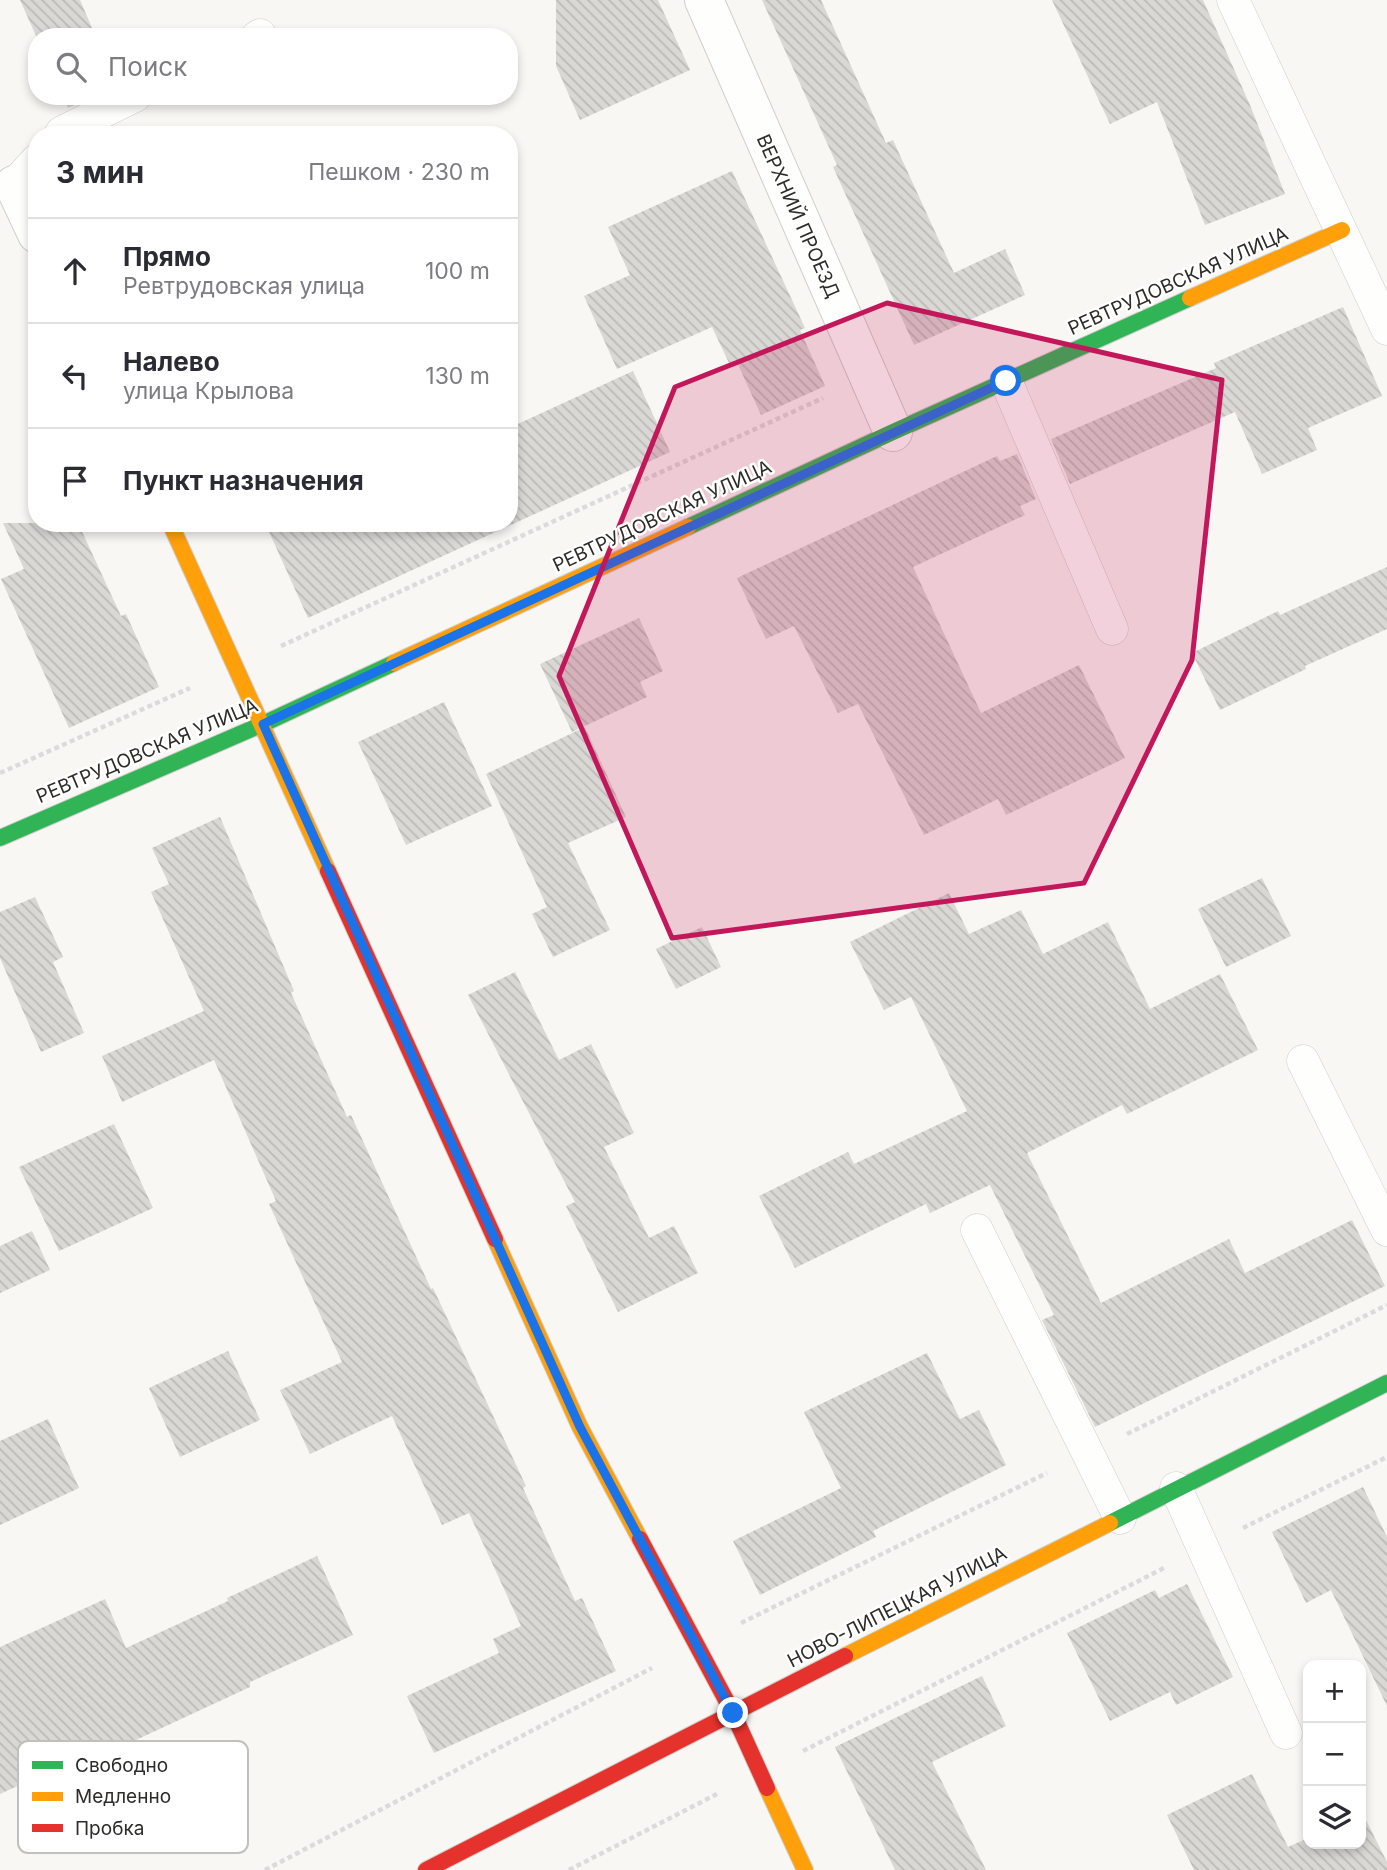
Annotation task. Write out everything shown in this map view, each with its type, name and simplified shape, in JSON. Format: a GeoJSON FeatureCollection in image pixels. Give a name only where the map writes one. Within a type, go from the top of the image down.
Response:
{"type":"FeatureCollection","features":[{"type":"Feature","properties":{"kind":"street","name":"ВЕРХНИЙ ПРОЕЗД"},"geometry":{"type":"LineString","coordinates":[[704,0],[893,432]]}},
{"type":"Feature","properties":{"kind":"street","name":"РЕВТРУДОВСКАЯ УЛИЦА"},"geometry":{"type":"LineString","coordinates":[[0,838],[263,724],[893,432],[1342,230]]}},
{"type":"Feature","properties":{"kind":"street"},"geometry":{"type":"LineString","coordinates":[[174,532],[580,1427],[733,1713],[805,1870]]}},
{"type":"Feature","properties":{"kind":"street","name":"НОВО-ЛИПЕЦКАЯ УЛИЦА"},"geometry":{"type":"LineString","coordinates":[[426,1870],[1387,1383]]}},
{"type":"Feature","properties":{"kind":"lane"},"geometry":{"type":"LineString","coordinates":[[1233,0],[1387,329]]}},
{"type":"Feature","properties":{"kind":"lane"},"geometry":{"type":"LineString","coordinates":[[74,126],[117,105]]}},
{"type":"Feature","properties":{"kind":"lane"},"geometry":{"type":"LineString","coordinates":[[1006,381],[1112,629]]}},
{"type":"Feature","properties":{"kind":"lane"},"geometry":{"type":"LineString","coordinates":[[1303,1061],[1387,1230]]}},
{"type":"Feature","properties":{"kind":"lane"},"geometry":{"type":"LineString","coordinates":[[976,1230],[1120,1518]]}},
{"type":"Feature","properties":{"kind":"lane"},"geometry":{"type":"LineString","coordinates":[[1176,1488],[1286,1733]]}},
{"type":"Feature","properties":{"kind":"path"},"geometry":{"type":"LineString","coordinates":[[0,773],[869,377]]}},
{"type":"Feature","properties":{"kind":"path"},"geometry":{"type":"LineString","coordinates":[[265,1870],[697,1644],[1387,1306]]}},
{"type":"Feature","properties":{"kind":"path"},"geometry":{"type":"LineString","coordinates":[[569,1870],[1387,1457]]}},
{"type":"Feature","properties":{"kind":"highlighted area"},"geometry":{"type":"Polygon","coordinates":[[[887,303],[1222,380],[1192,660],[1084,883],[672,938],[559,676],[675,387],[887,303]]]}},
{"type":"Feature","properties":{"kind":"building"},"geometry":{"type":"Polygon","coordinates":[[[20,0],[80,0],[92,28],[33,28],[20,0]]]}},
{"type":"Feature","properties":{"kind":"building"},"geometry":{"type":"Polygon","coordinates":[[[556,0],[658,0],[690,70],[580,120],[556,66],[556,0]]]}},
{"type":"Feature","properties":{"kind":"building"},"geometry":{"type":"Polygon","coordinates":[[[762,0],[821,0],[886,143],[893,140],[954,273],[1005,249],[1025,295],[914,345],[833,167],[837,165],[762,0]]]}},
{"type":"Feature","properties":{"kind":"building"},"geometry":{"type":"Polygon","coordinates":[[[1052,0],[1203,0],[1250,105],[1285,194],[1205,225],[1157,102],[1110,124],[1052,0]]]}},
{"type":"Feature","properties":{"kind":"building"},"geometry":{"type":"Polygon","coordinates":[[[732,171],[805,328],[800,330],[825,386],[761,415],[736,360],[729,363],[712,327],[617,369],[584,296],[630,275],[608,227],[732,171]]]}},
{"type":"Feature","properties":{"kind":"building"},"geometry":{"type":"Polygon","coordinates":[[[1343,307],[1382,396],[1308,428],[1317,450],[1262,474],[1235,412],[1070,484],[1051,439],[1216,368],[1214,363],[1343,307]]]}},
{"type":"Feature","properties":{"kind":"building"},"geometry":{"type":"Polygon","coordinates":[[[633,371],[670,452],[518,522],[518,424],[633,371]]]}},
{"type":"Feature","properties":{"kind":"building"},"geometry":{"type":"Polygon","coordinates":[[[1017,454],[1036,499],[1020,506],[1025,515],[913,567],[981,713],[1079,665],[1125,758],[1006,815],[998,799],[924,835],[858,704],[838,713],[794,626],[766,639],[737,578],[997,456],[1000,461],[1017,454]]]}},
{"type":"Feature","properties":{"kind":"building"},"geometry":{"type":"Polygon","coordinates":[[[3,523],[28,523],[28,532],[82,532],[121,616],[126,614],[159,687],[69,728],[1,579],[24,569],[3,523]]]}},
{"type":"Feature","properties":{"kind":"building"},"geometry":{"type":"Polygon","coordinates":[[[269,532],[496,532],[308,618],[269,532]]]}},
{"type":"Feature","properties":{"kind":"building"},"geometry":{"type":"Polygon","coordinates":[[[1387,567],[1387,629],[1305,666],[1306,669],[1220,710],[1192,653],[1278,611],[1280,615],[1387,567]]]}},
{"type":"Feature","properties":{"kind":"building"},"geometry":{"type":"Polygon","coordinates":[[[639,618],[663,671],[640,682],[647,697],[572,732],[540,664],[639,618]]]}},
{"type":"Feature","properties":{"kind":"building"},"geometry":{"type":"Polygon","coordinates":[[[444,702],[492,806],[406,845],[358,742],[444,702]]]}},
{"type":"Feature","properties":{"kind":"building"},"geometry":{"type":"Polygon","coordinates":[[[585,727],[626,817],[568,843],[610,930],[553,957],[532,914],[547,907],[486,774],[585,727]]]}},
{"type":"Feature","properties":{"kind":"building"},"geometry":{"type":"Polygon","coordinates":[[[220,817],[294,991],[291,993],[347,1117],[351,1115],[431,1289],[433,1288],[526,1486],[523,1488],[575,1601],[582,1598],[616,1671],[434,1753],[407,1696],[499,1653],[493,1639],[521,1626],[469,1513],[442,1525],[392,1416],[310,1454],[280,1390],[342,1362],[269,1204],[276,1201],[214,1060],[122,1102],[102,1056],[204,1011],[151,892],[169,884],[152,848],[220,817]]]}},
{"type":"Feature","properties":{"kind":"building"},"geometry":{"type":"Polygon","coordinates":[[[1262,878],[1291,936],[1226,967],[1198,909],[1262,878]]]}},
{"type":"Feature","properties":{"kind":"building"},"geometry":{"type":"Polygon","coordinates":[[[949,893],[969,934],[1021,910],[1043,954],[1108,922],[1150,1009],[1220,974],[1258,1050],[1127,1114],[1122,1105],[1027,1153],[1101,1303],[1229,1239],[1245,1273],[1352,1220],[1385,1286],[1095,1427],[1042,1320],[1054,1315],[990,1185],[930,1213],[926,1204],[795,1268],[759,1196],[848,1152],[854,1164],[967,1111],[911,997],[884,1010],[850,942],[949,893]]]}},
{"type":"Feature","properties":{"kind":"building"},"geometry":{"type":"Polygon","coordinates":[[[35,897],[63,957],[53,962],[84,1033],[41,1052],[0,958],[0,912],[35,897]]]}},
{"type":"Feature","properties":{"kind":"building"},"geometry":{"type":"Polygon","coordinates":[[[702,927],[721,967],[676,989],[656,949],[702,927]]]}},
{"type":"Feature","properties":{"kind":"building"},"geometry":{"type":"Polygon","coordinates":[[[515,972],[559,1060],[591,1044],[634,1133],[604,1147],[649,1238],[674,1226],[698,1273],[618,1312],[566,1206],[575,1202],[468,995],[515,972]]]}},
{"type":"Feature","properties":{"kind":"building"},"geometry":{"type":"Polygon","coordinates":[[[114,1124],[153,1208],[59,1251],[19,1167],[114,1124]]]}},
{"type":"Feature","properties":{"kind":"building"},"geometry":{"type":"Polygon","coordinates":[[[32,1231],[50,1270],[0,1293],[0,1246],[32,1231]]]}},
{"type":"Feature","properties":{"kind":"building"},"geometry":{"type":"Polygon","coordinates":[[[228,1351],[260,1420],[180,1457],[149,1388],[228,1351]]]}},
{"type":"Feature","properties":{"kind":"building"},"geometry":{"type":"Polygon","coordinates":[[[927,1353],[960,1419],[979,1410],[1006,1465],[873,1531],[876,1537],[760,1595],[733,1541],[841,1488],[804,1412],[927,1353]]]}},
{"type":"Feature","properties":{"kind":"building"},"geometry":{"type":"Polygon","coordinates":[[[48,1419],[79,1488],[0,1525],[0,1441],[48,1419]]]}},
{"type":"Feature","properties":{"kind":"building"},"geometry":{"type":"Polygon","coordinates":[[[1363,1487],[1387,1537],[1387,1706],[1331,1590],[1306,1603],[1272,1532],[1363,1487]]]}},
{"type":"Feature","properties":{"kind":"building"},"geometry":{"type":"Polygon","coordinates":[[[317,1556],[353,1635],[250,1682],[250,1687],[134,1741],[18,1741],[18,1786],[0,1794],[0,1647],[105,1599],[126,1648],[228,1601],[227,1598],[317,1556]]]}},
{"type":"Feature","properties":{"kind":"building"},"geometry":{"type":"Polygon","coordinates":[[[1187,1584],[1233,1677],[1176,1705],[1170,1692],[1110,1721],[1067,1633],[1155,1590],[1159,1598],[1187,1584]]]}},
{"type":"Feature","properties":{"kind":"building"},"geometry":{"type":"Polygon","coordinates":[[[982,1676],[1006,1726],[932,1762],[986,1870],[895,1870],[835,1747],[982,1676]]]}},
{"type":"Feature","properties":{"kind":"building"},"geometry":{"type":"Polygon","coordinates":[[[1252,1774],[1288,1847],[1303,1840],[1303,1849],[1366,1849],[1366,1820],[1387,1862],[1387,1870],[1194,1870],[1167,1815],[1252,1774]]]}},
{"type":"Feature","properties":{"kind":"traffic: fast"},"geometry":{"type":"LineString","coordinates":[[688,527],[1190,298]]}},
{"type":"Feature","properties":{"kind":"traffic: fast"},"geometry":{"type":"LineString","coordinates":[[0,838],[263,724],[394,663]]}},
{"type":"Feature","properties":{"kind":"traffic: fast"},"geometry":{"type":"LineString","coordinates":[[1110,1523],[1387,1383]]}},
{"type":"Feature","properties":{"kind":"traffic: slow"},"geometry":{"type":"LineString","coordinates":[[1190,298],[1342,230]]}},
{"type":"Feature","properties":{"kind":"traffic: slow"},"geometry":{"type":"LineString","coordinates":[[394,663],[688,527]]}},
{"type":"Feature","properties":{"kind":"traffic: slow"},"geometry":{"type":"LineString","coordinates":[[174,532],[328,871]]}},
{"type":"Feature","properties":{"kind":"traffic: slow"},"geometry":{"type":"LineString","coordinates":[[495,1239],[580,1427],[640,1539]]}},
{"type":"Feature","properties":{"kind":"traffic: slow"},"geometry":{"type":"LineString","coordinates":[[845,1656],[1110,1523]]}},
{"type":"Feature","properties":{"kind":"traffic: slow"},"geometry":{"type":"LineString","coordinates":[[767,1788],[805,1870]]}},
{"type":"Feature","properties":{"kind":"traffic: jam"},"geometry":{"type":"LineString","coordinates":[[328,871],[495,1239]]}},
{"type":"Feature","properties":{"kind":"traffic: jam"},"geometry":{"type":"LineString","coordinates":[[640,1539],[733,1713],[767,1788]]}},
{"type":"Feature","properties":{"kind":"traffic: jam"},"geometry":{"type":"LineString","coordinates":[[426,1870],[845,1656]]}},
{"type":"Feature","properties":{"kind":"route"},"geometry":{"type":"LineString","coordinates":[[733,1713],[580,1427],[263,724],[1006,381]]}}]}
